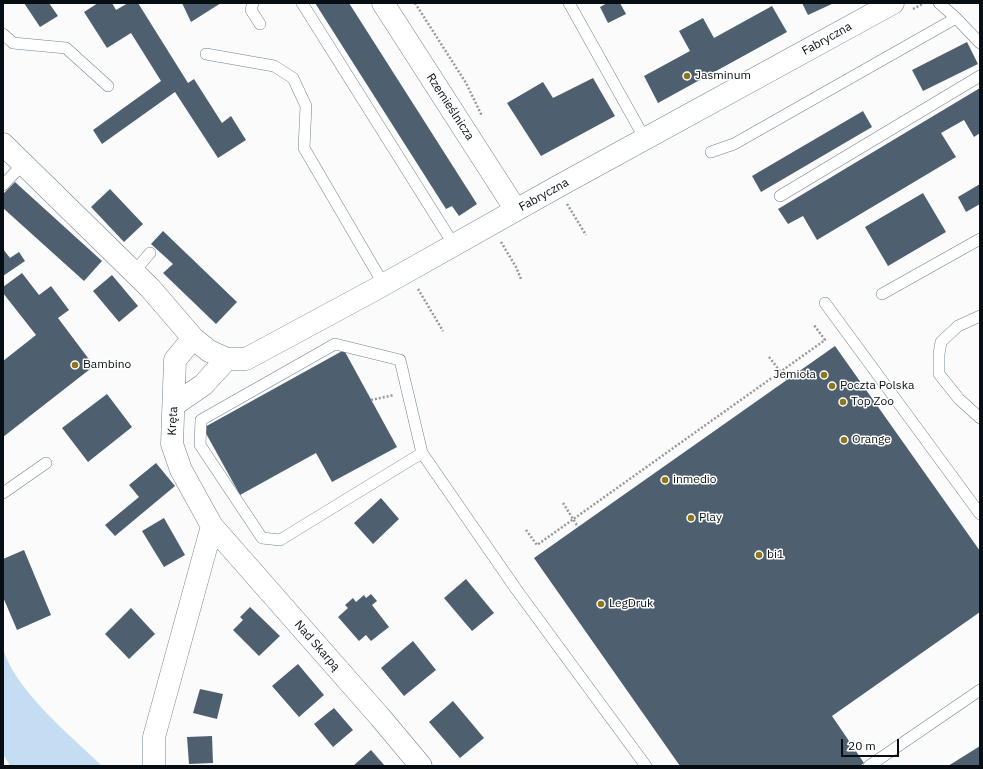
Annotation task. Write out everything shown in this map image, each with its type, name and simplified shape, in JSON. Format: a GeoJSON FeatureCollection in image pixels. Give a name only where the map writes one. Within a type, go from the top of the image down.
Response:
{"type":"FeatureCollection","features":[{"type":"Feature","properties":{"kind":"street","name":"Rzemieślnicza"},"geometry":{"type":"LineString","coordinates":[[383,3],[516,210]]}},
{"type":"Feature","properties":{"kind":"street","name":"Fabryczna"},"geometry":{"type":"LineString","coordinates":[[193,338],[209,351],[227,359],[246,359],[384,285],[880,6]]}},
{"type":"Feature","properties":{"kind":"street"},"geometry":{"type":"LineString","coordinates":[[3,144],[150,288],[193,338]]}},
{"type":"Feature","properties":{"kind":"street","name":"Kręta"},"geometry":{"type":"LineString","coordinates":[[193,338],[175,360],[172,444],[181,470],[212,526]]}},
{"type":"Feature","properties":{"kind":"street"},"geometry":{"type":"LineString","coordinates":[[174,405],[202,385],[227,359]]}},
{"type":"Feature","properties":{"kind":"street"},"geometry":{"type":"LineString","coordinates":[[154,766],[154,737],[212,526]]}},
{"type":"Feature","properties":{"kind":"street","name":"Nad Skarpą"},"geometry":{"type":"LineString","coordinates":[[212,526],[375,711],[421,766]]}},
{"type":"Feature","properties":{"kind":"lane"},"geometry":{"type":"LineString","coordinates":[[253,3],[251,10],[260,24]]}},
{"type":"Feature","properties":{"kind":"lane"},"geometry":{"type":"LineString","coordinates":[[302,3],[454,245]]}},
{"type":"Feature","properties":{"kind":"lane"},"geometry":{"type":"LineString","coordinates":[[569,3],[646,139]]}},
{"type":"Feature","properties":{"kind":"lane"},"geometry":{"type":"LineString","coordinates":[[938,3],[956,18],[980,43]]}},
{"type":"Feature","properties":{"kind":"lane"},"geometry":{"type":"LineString","coordinates":[[711,152],[734,144],[956,18]]}},
{"type":"Feature","properties":{"kind":"lane"},"geometry":{"type":"LineString","coordinates":[[3,34],[13,43],[66,48],[108,86]]}},
{"type":"Feature","properties":{"kind":"lane"},"geometry":{"type":"LineString","coordinates":[[206,54],[274,66],[293,78],[306,106],[304,148],[384,285]]}},
{"type":"Feature","properties":{"kind":"lane"},"geometry":{"type":"LineString","coordinates":[[780,196],[980,76]]}},
{"type":"Feature","properties":{"kind":"lane"},"geometry":{"type":"LineString","coordinates":[[3,185],[23,164]]}},
{"type":"Feature","properties":{"kind":"lane"},"geometry":{"type":"LineString","coordinates":[[882,294],[980,239]]}},
{"type":"Feature","properties":{"kind":"lane"},"geometry":{"type":"LineString","coordinates":[[134,272],[150,253]]}},
{"type":"Feature","properties":{"kind":"lane"},"geometry":{"type":"LineString","coordinates":[[825,303],[980,514]]}},
{"type":"Feature","properties":{"kind":"lane"},"geometry":{"type":"LineString","coordinates":[[980,316],[958,326],[941,342],[939,354],[939,374],[959,399],[980,418]]}},
{"type":"Feature","properties":{"kind":"lane"},"geometry":{"type":"LineString","coordinates":[[422,453],[280,540],[262,538],[200,445],[201,420],[334,344],[400,360],[422,453],[516,589],[646,766]]}},
{"type":"Feature","properties":{"kind":"lane"},"geometry":{"type":"LineString","coordinates":[[3,493],[46,463]]}},
{"type":"Feature","properties":{"kind":"lane"},"geometry":{"type":"LineString","coordinates":[[869,766],[980,690]]}},
{"type":"Feature","properties":{"kind":"path"},"geometry":{"type":"LineString","coordinates":[[415,3],[466,84],[484,120]]}},
{"type":"Feature","properties":{"kind":"path"},"geometry":{"type":"LineString","coordinates":[[567,203],[586,235]]}},
{"type":"Feature","properties":{"kind":"path"},"geometry":{"type":"LineString","coordinates":[[500,239],[521,279]]}},
{"type":"Feature","properties":{"kind":"path"},"geometry":{"type":"LineString","coordinates":[[407,272],[443,331]]}},
{"type":"Feature","properties":{"kind":"path"},"geometry":{"type":"LineString","coordinates":[[526,530],[537,545],[825,340],[814,325]]}},
{"type":"Feature","properties":{"kind":"path"},"geometry":{"type":"LineString","coordinates":[[769,357],[787,380]]}},
{"type":"Feature","properties":{"kind":"path"},"geometry":{"type":"LineString","coordinates":[[563,504],[578,527]]}},
{"type":"Feature","properties":{"kind":"shaded area"},"geometry":{"type":"Polygon","coordinates":[[[3,649],[19,681],[45,712],[102,766],[10,766],[3,754],[3,649]]]}},
{"type":"Feature","properties":{"kind":"building"},"geometry":{"type":"Polygon","coordinates":[[[24,3],[49,3],[58,16],[40,27],[24,3]]]}},
{"type":"Feature","properties":{"kind":"building"},"geometry":{"type":"Polygon","coordinates":[[[98,3],[112,3],[116,10],[128,3],[138,3],[188,83],[194,79],[222,123],[231,116],[246,140],[218,158],[175,92],[102,144],[93,130],[161,81],[131,33],[107,48],[84,12],[98,3]]]}},
{"type":"Feature","properties":{"kind":"building"},"geometry":{"type":"Polygon","coordinates":[[[182,3],[221,3],[191,22],[182,3]]]}},
{"type":"Feature","properties":{"kind":"building"},"geometry":{"type":"Polygon","coordinates":[[[315,3],[349,3],[477,204],[459,216],[452,206],[446,209],[315,3]]]}},
{"type":"Feature","properties":{"kind":"building"},"geometry":{"type":"Polygon","coordinates":[[[607,3],[620,3],[626,14],[608,23],[600,7],[607,3]]]}},
{"type":"Feature","properties":{"kind":"building"},"geometry":{"type":"Polygon","coordinates":[[[802,3],[834,3],[808,15],[802,3]]]}},
{"type":"Feature","properties":{"kind":"building"},"geometry":{"type":"Polygon","coordinates":[[[772,6],[787,32],[658,103],[644,76],[690,51],[679,31],[703,18],[714,38],[772,6]]]}},
{"type":"Feature","properties":{"kind":"building"},"geometry":{"type":"Polygon","coordinates":[[[967,42],[978,64],[923,91],[912,70],[967,42]]]}},
{"type":"Feature","properties":{"kind":"building"},"geometry":{"type":"Polygon","coordinates":[[[593,78],[615,116],[541,156],[507,103],[543,82],[553,98],[593,78]]]}},
{"type":"Feature","properties":{"kind":"building"},"geometry":{"type":"Polygon","coordinates":[[[980,88],[980,133],[974,137],[964,120],[941,133],[956,157],[817,240],[803,216],[788,224],[778,209],[980,88]]]}},
{"type":"Feature","properties":{"kind":"building"},"geometry":{"type":"Polygon","coordinates":[[[863,111],[872,127],[761,192],[752,176],[863,111]]]}},
{"type":"Feature","properties":{"kind":"building"},"geometry":{"type":"Polygon","coordinates":[[[15,182],[102,261],[84,281],[3,208],[3,194],[15,182]]]}},
{"type":"Feature","properties":{"kind":"building"},"geometry":{"type":"Polygon","coordinates":[[[980,184],[980,204],[966,212],[958,197],[980,184]]]}},
{"type":"Feature","properties":{"kind":"building"},"geometry":{"type":"Polygon","coordinates":[[[110,189],[143,224],[124,242],[91,207],[110,189]]]}},
{"type":"Feature","properties":{"kind":"building"},"geometry":{"type":"Polygon","coordinates":[[[923,193],[946,232],[888,266],[865,227],[923,193]]]}},
{"type":"Feature","properties":{"kind":"building"},"geometry":{"type":"Polygon","coordinates":[[[163,231],[237,302],[216,324],[163,273],[173,264],[151,244],[163,231]]]}},
{"type":"Feature","properties":{"kind":"building"},"geometry":{"type":"Polygon","coordinates":[[[3,249],[10,258],[19,252],[25,261],[3,276],[3,249]]]}},
{"type":"Feature","properties":{"kind":"building"},"geometry":{"type":"Polygon","coordinates":[[[22,273],[39,295],[51,286],[69,310],[58,318],[94,366],[3,437],[3,361],[36,335],[3,293],[3,287],[22,273]]]}},
{"type":"Feature","properties":{"kind":"building"},"geometry":{"type":"Polygon","coordinates":[[[112,275],[138,306],[119,322],[93,291],[112,275]]]}},
{"type":"Feature","properties":{"kind":"building","name":"bi1"},"geometry":{"type":"Polygon","coordinates":[[[835,346],[980,551],[980,612],[832,716],[864,763],[860,766],[680,766],[534,558],[835,346]]]}},
{"type":"Feature","properties":{"kind":"building"},"geometry":{"type":"Polygon","coordinates":[[[344,350],[397,447],[332,482],[316,453],[240,495],[203,428],[344,350]]]}},
{"type":"Feature","properties":{"kind":"building"},"geometry":{"type":"Polygon","coordinates":[[[107,394],[132,427],[88,462],[62,428],[107,394]]]}},
{"type":"Feature","properties":{"kind":"building"},"geometry":{"type":"Polygon","coordinates":[[[156,463],[175,486],[115,536],[105,525],[139,497],[129,485],[156,463]]]}},
{"type":"Feature","properties":{"kind":"building"},"geometry":{"type":"Polygon","coordinates":[[[381,498],[399,519],[373,544],[354,523],[381,498]]]}},
{"type":"Feature","properties":{"kind":"building"},"geometry":{"type":"Polygon","coordinates":[[[164,518],[185,555],[164,567],[142,531],[164,518]]]}},
{"type":"Feature","properties":{"kind":"building"},"geometry":{"type":"Polygon","coordinates":[[[24,550],[51,615],[17,630],[3,597],[3,559],[24,550]]]}},
{"type":"Feature","properties":{"kind":"building"},"geometry":{"type":"Polygon","coordinates":[[[466,579],[494,613],[472,631],[444,598],[466,579]]]}},
{"type":"Feature","properties":{"kind":"building"},"geometry":{"type":"Polygon","coordinates":[[[371,594],[377,601],[372,605],[389,627],[371,641],[366,635],[359,641],[338,617],[348,608],[345,605],[353,598],[356,602],[364,595],[366,598],[371,594]]]}},
{"type":"Feature","properties":{"kind":"building"},"geometry":{"type":"Polygon","coordinates":[[[250,607],[280,636],[259,656],[233,630],[243,620],[240,617],[250,607]]]}},
{"type":"Feature","properties":{"kind":"building"},"geometry":{"type":"Polygon","coordinates":[[[131,608],[155,634],[129,659],[105,634],[131,608]]]}},
{"type":"Feature","properties":{"kind":"building"},"geometry":{"type":"Polygon","coordinates":[[[413,641],[436,670],[404,696],[381,668],[413,641]]]}},
{"type":"Feature","properties":{"kind":"building"},"geometry":{"type":"Polygon","coordinates":[[[298,664],[324,695],[299,717],[272,686],[298,664]]]}},
{"type":"Feature","properties":{"kind":"building"},"geometry":{"type":"Polygon","coordinates":[[[200,689],[223,694],[217,719],[193,713],[200,689]]]}},
{"type":"Feature","properties":{"kind":"building"},"geometry":{"type":"Polygon","coordinates":[[[453,701],[484,738],[460,758],[429,722],[453,701]]]}},
{"type":"Feature","properties":{"kind":"building"},"geometry":{"type":"Polygon","coordinates":[[[334,708],[353,730],[333,747],[314,724],[334,708]]]}},
{"type":"Feature","properties":{"kind":"building"},"geometry":{"type":"Polygon","coordinates":[[[212,736],[213,763],[189,764],[187,737],[212,736]]]}},
{"type":"Feature","properties":{"kind":"building"},"geometry":{"type":"Polygon","coordinates":[[[980,746],[980,766],[948,766],[980,746]]]}},
{"type":"Feature","properties":{"kind":"building"},"geometry":{"type":"Polygon","coordinates":[[[371,750],[385,766],[353,766],[371,750]]]}},
{"type":"Feature","properties":{"kind":"place","name":"Jasminum"},"geometry":{"type":"Point","coordinates":[687,76]}},
{"type":"Feature","properties":{"kind":"place","name":"Bambino"},"geometry":{"type":"Point","coordinates":[75,365]}},
{"type":"Feature","properties":{"kind":"place","name":"Jemioła"},"geometry":{"type":"Point","coordinates":[824,375]}},
{"type":"Feature","properties":{"kind":"place","name":"Poczta Polska"},"geometry":{"type":"Point","coordinates":[832,386]}},
{"type":"Feature","properties":{"kind":"place","name":"Top Zoo"},"geometry":{"type":"Point","coordinates":[843,402]}},
{"type":"Feature","properties":{"kind":"place","name":"Orange"},"geometry":{"type":"Point","coordinates":[844,440]}},
{"type":"Feature","properties":{"kind":"place","name":"inmedio"},"geometry":{"type":"Point","coordinates":[665,480]}},
{"type":"Feature","properties":{"kind":"place","name":"Play"},"geometry":{"type":"Point","coordinates":[691,518]}},
{"type":"Feature","properties":{"kind":"place","name":"bi1"},"geometry":{"type":"Point","coordinates":[759,555]}},
{"type":"Feature","properties":{"kind":"place","name":"LegDruk"},"geometry":{"type":"Point","coordinates":[601,604]}}]}
